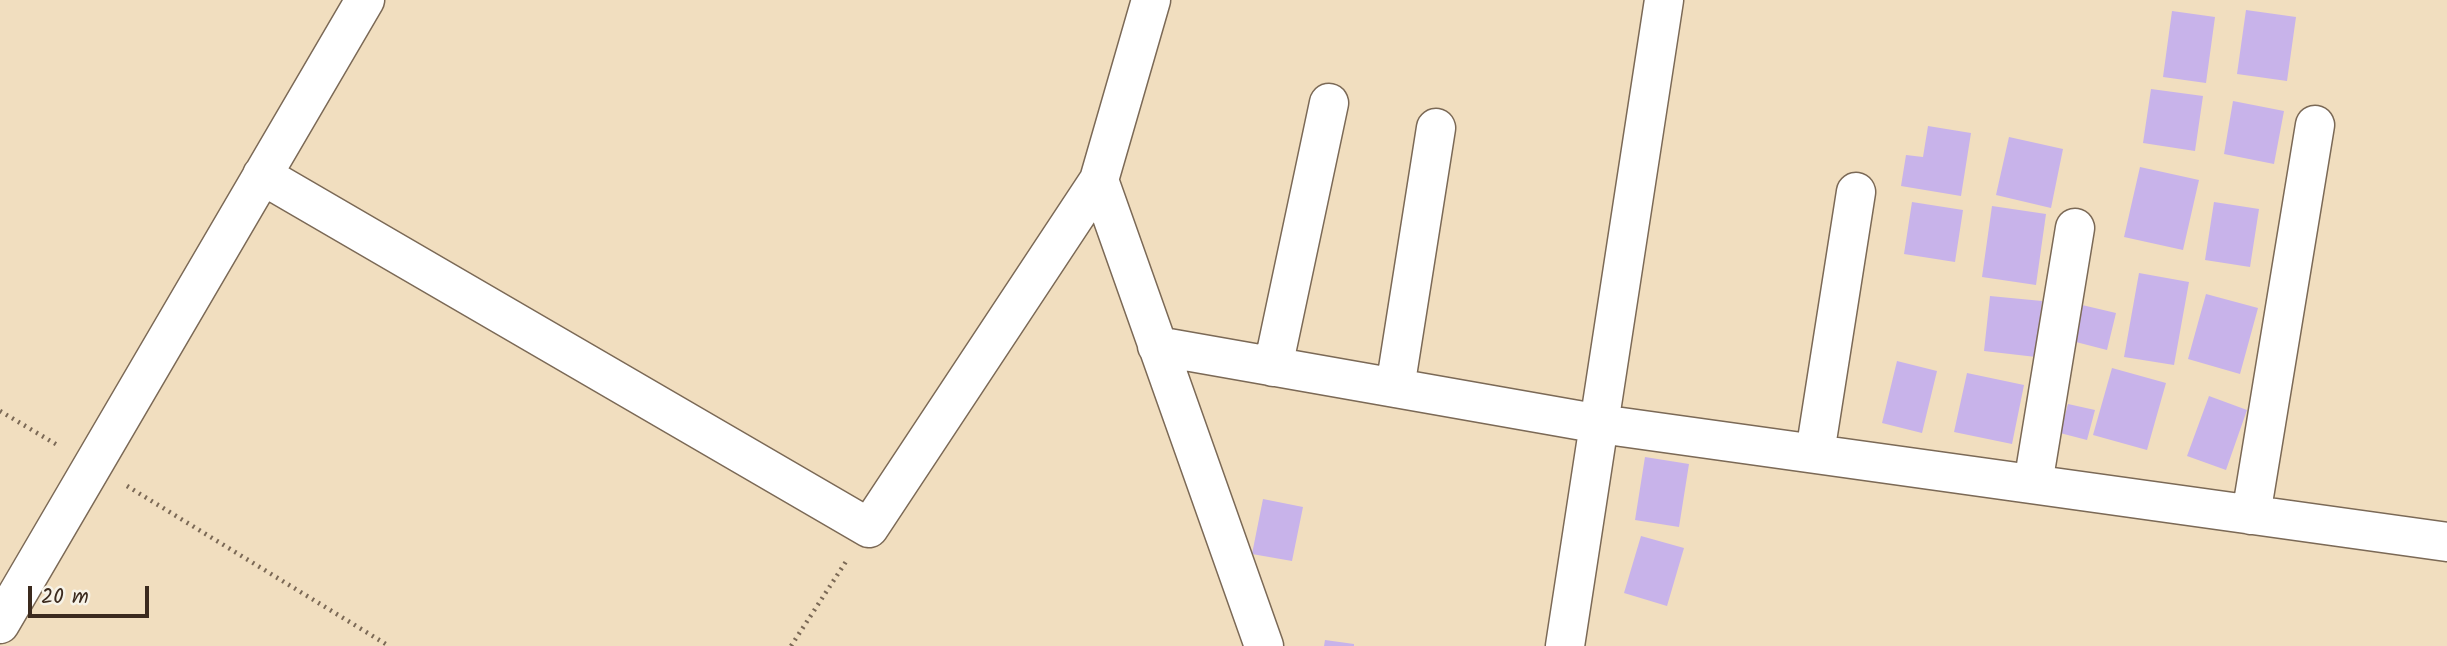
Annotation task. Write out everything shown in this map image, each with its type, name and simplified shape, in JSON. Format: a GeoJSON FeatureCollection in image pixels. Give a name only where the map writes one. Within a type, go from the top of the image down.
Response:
{"type":"FeatureCollection","features":[{"type":"Feature","properties":{"kind":"street"},"geometry":{"type":"LineString","coordinates":[[0,624],[365,0]]}},
{"type":"Feature","properties":{"kind":"street"},"geometry":{"type":"LineString","coordinates":[[262,176],[869,528],[1099,180],[1151,0]]}},
{"type":"Feature","properties":{"kind":"street"},"geometry":{"type":"LineString","coordinates":[[1565,646],[1664,0]]}},
{"type":"Feature","properties":{"kind":"street"},"geometry":{"type":"LineString","coordinates":[[1273,367],[1329,103]]}},
{"type":"Feature","properties":{"kind":"street"},"geometry":{"type":"LineString","coordinates":[[2251,515],[2315,125]]}},
{"type":"Feature","properties":{"kind":"street"},"geometry":{"type":"LineString","coordinates":[[1395,388],[1436,128]]}},
{"type":"Feature","properties":{"kind":"street"},"geometry":{"type":"LineString","coordinates":[[1099,180],[1264,646]]}},
{"type":"Feature","properties":{"kind":"street"},"geometry":{"type":"LineString","coordinates":[[1815,453],[1856,192]]}},
{"type":"Feature","properties":{"kind":"street"},"geometry":{"type":"LineString","coordinates":[[2033,484],[2074,228]]}},
{"type":"Feature","properties":{"kind":"street"},"geometry":{"type":"LineString","coordinates":[[1157,346],[1600,424],[2447,542]]}},
{"type":"Feature","properties":{"kind":"path"},"geometry":{"type":"LineString","coordinates":[[0,411],[390,646]]}},
{"type":"Feature","properties":{"kind":"path"},"geometry":{"type":"LineString","coordinates":[[791,646],[869,528]]}},
{"type":"Feature","properties":{"kind":"building"},"geometry":{"type":"Polygon","coordinates":[[[2246,10],[2296,17],[2287,81],[2237,74],[2246,10]]]}},
{"type":"Feature","properties":{"kind":"building"},"geometry":{"type":"Polygon","coordinates":[[[2172,11],[2215,17],[2206,83],[2163,77],[2172,11]]]}},
{"type":"Feature","properties":{"kind":"building"},"geometry":{"type":"Polygon","coordinates":[[[2151,89],[2203,96],[2195,151],[2143,143],[2151,89]]]}},
{"type":"Feature","properties":{"kind":"building"},"geometry":{"type":"Polygon","coordinates":[[[2233,101],[2284,111],[2274,164],[2224,154],[2233,101]]]}},
{"type":"Feature","properties":{"kind":"building"},"geometry":{"type":"Polygon","coordinates":[[[1928,126],[1971,133],[1961,196],[1901,186],[1906,155],[1923,157],[1928,126]]]}},
{"type":"Feature","properties":{"kind":"building"},"geometry":{"type":"Polygon","coordinates":[[[2009,137],[2063,149],[2051,208],[1996,195],[2009,137]]]}},
{"type":"Feature","properties":{"kind":"building"},"geometry":{"type":"Polygon","coordinates":[[[2140,167],[2199,180],[2183,250],[2124,237],[2140,167]]]}},
{"type":"Feature","properties":{"kind":"building"},"geometry":{"type":"Polygon","coordinates":[[[1912,202],[1963,210],[1955,262],[1904,254],[1912,202]]]}},
{"type":"Feature","properties":{"kind":"building"},"geometry":{"type":"Polygon","coordinates":[[[2214,202],[2259,209],[2250,267],[2205,260],[2214,202]]]}},
{"type":"Feature","properties":{"kind":"building"},"geometry":{"type":"Polygon","coordinates":[[[1992,206],[2046,214],[2036,285],[1982,277],[1992,206]]]}},
{"type":"Feature","properties":{"kind":"building"},"geometry":{"type":"Polygon","coordinates":[[[2139,273],[2189,282],[2174,365],[2124,357],[2139,273]]]}},
{"type":"Feature","properties":{"kind":"building"},"geometry":{"type":"Polygon","coordinates":[[[2206,294],[2258,308],[2240,374],[2188,359],[2206,294]]]}},
{"type":"Feature","properties":{"kind":"building"},"geometry":{"type":"Polygon","coordinates":[[[1990,296],[2042,301],[2036,357],[1984,351],[1990,296]]]}},
{"type":"Feature","properties":{"kind":"building"},"geometry":{"type":"Polygon","coordinates":[[[2082,305],[2116,313],[2107,350],[2072,341],[2082,305]]]}},
{"type":"Feature","properties":{"kind":"building"},"geometry":{"type":"Polygon","coordinates":[[[1897,361],[1937,371],[1922,433],[1882,423],[1897,361]]]}},
{"type":"Feature","properties":{"kind":"building"},"geometry":{"type":"Polygon","coordinates":[[[2112,368],[2166,383],[2147,450],[2093,435],[2112,368]]]}},
{"type":"Feature","properties":{"kind":"building"},"geometry":{"type":"Polygon","coordinates":[[[1967,373],[2024,385],[2012,444],[1954,432],[1967,373]]]}},
{"type":"Feature","properties":{"kind":"building"},"geometry":{"type":"Polygon","coordinates":[[[2209,396],[2247,410],[2226,470],[2187,456],[2209,396]]]}},
{"type":"Feature","properties":{"kind":"building"},"geometry":{"type":"Polygon","coordinates":[[[2068,404],[2095,410],[2087,440],[2060,433],[2068,404]]]}},
{"type":"Feature","properties":{"kind":"building"},"geometry":{"type":"Polygon","coordinates":[[[1645,457],[1689,464],[1679,527],[1635,520],[1645,457]]]}},
{"type":"Feature","properties":{"kind":"building"},"geometry":{"type":"Polygon","coordinates":[[[1263,499],[1303,507],[1292,561],[1252,554],[1263,499]]]}},
{"type":"Feature","properties":{"kind":"building"},"geometry":{"type":"Polygon","coordinates":[[[1641,536],[1684,548],[1667,606],[1624,593],[1641,536]]]}},
{"type":"Feature","properties":{"kind":"building"},"geometry":{"type":"Polygon","coordinates":[[[1325,640],[1354,644],[1354,646],[1324,646],[1325,640]]]}}]}
